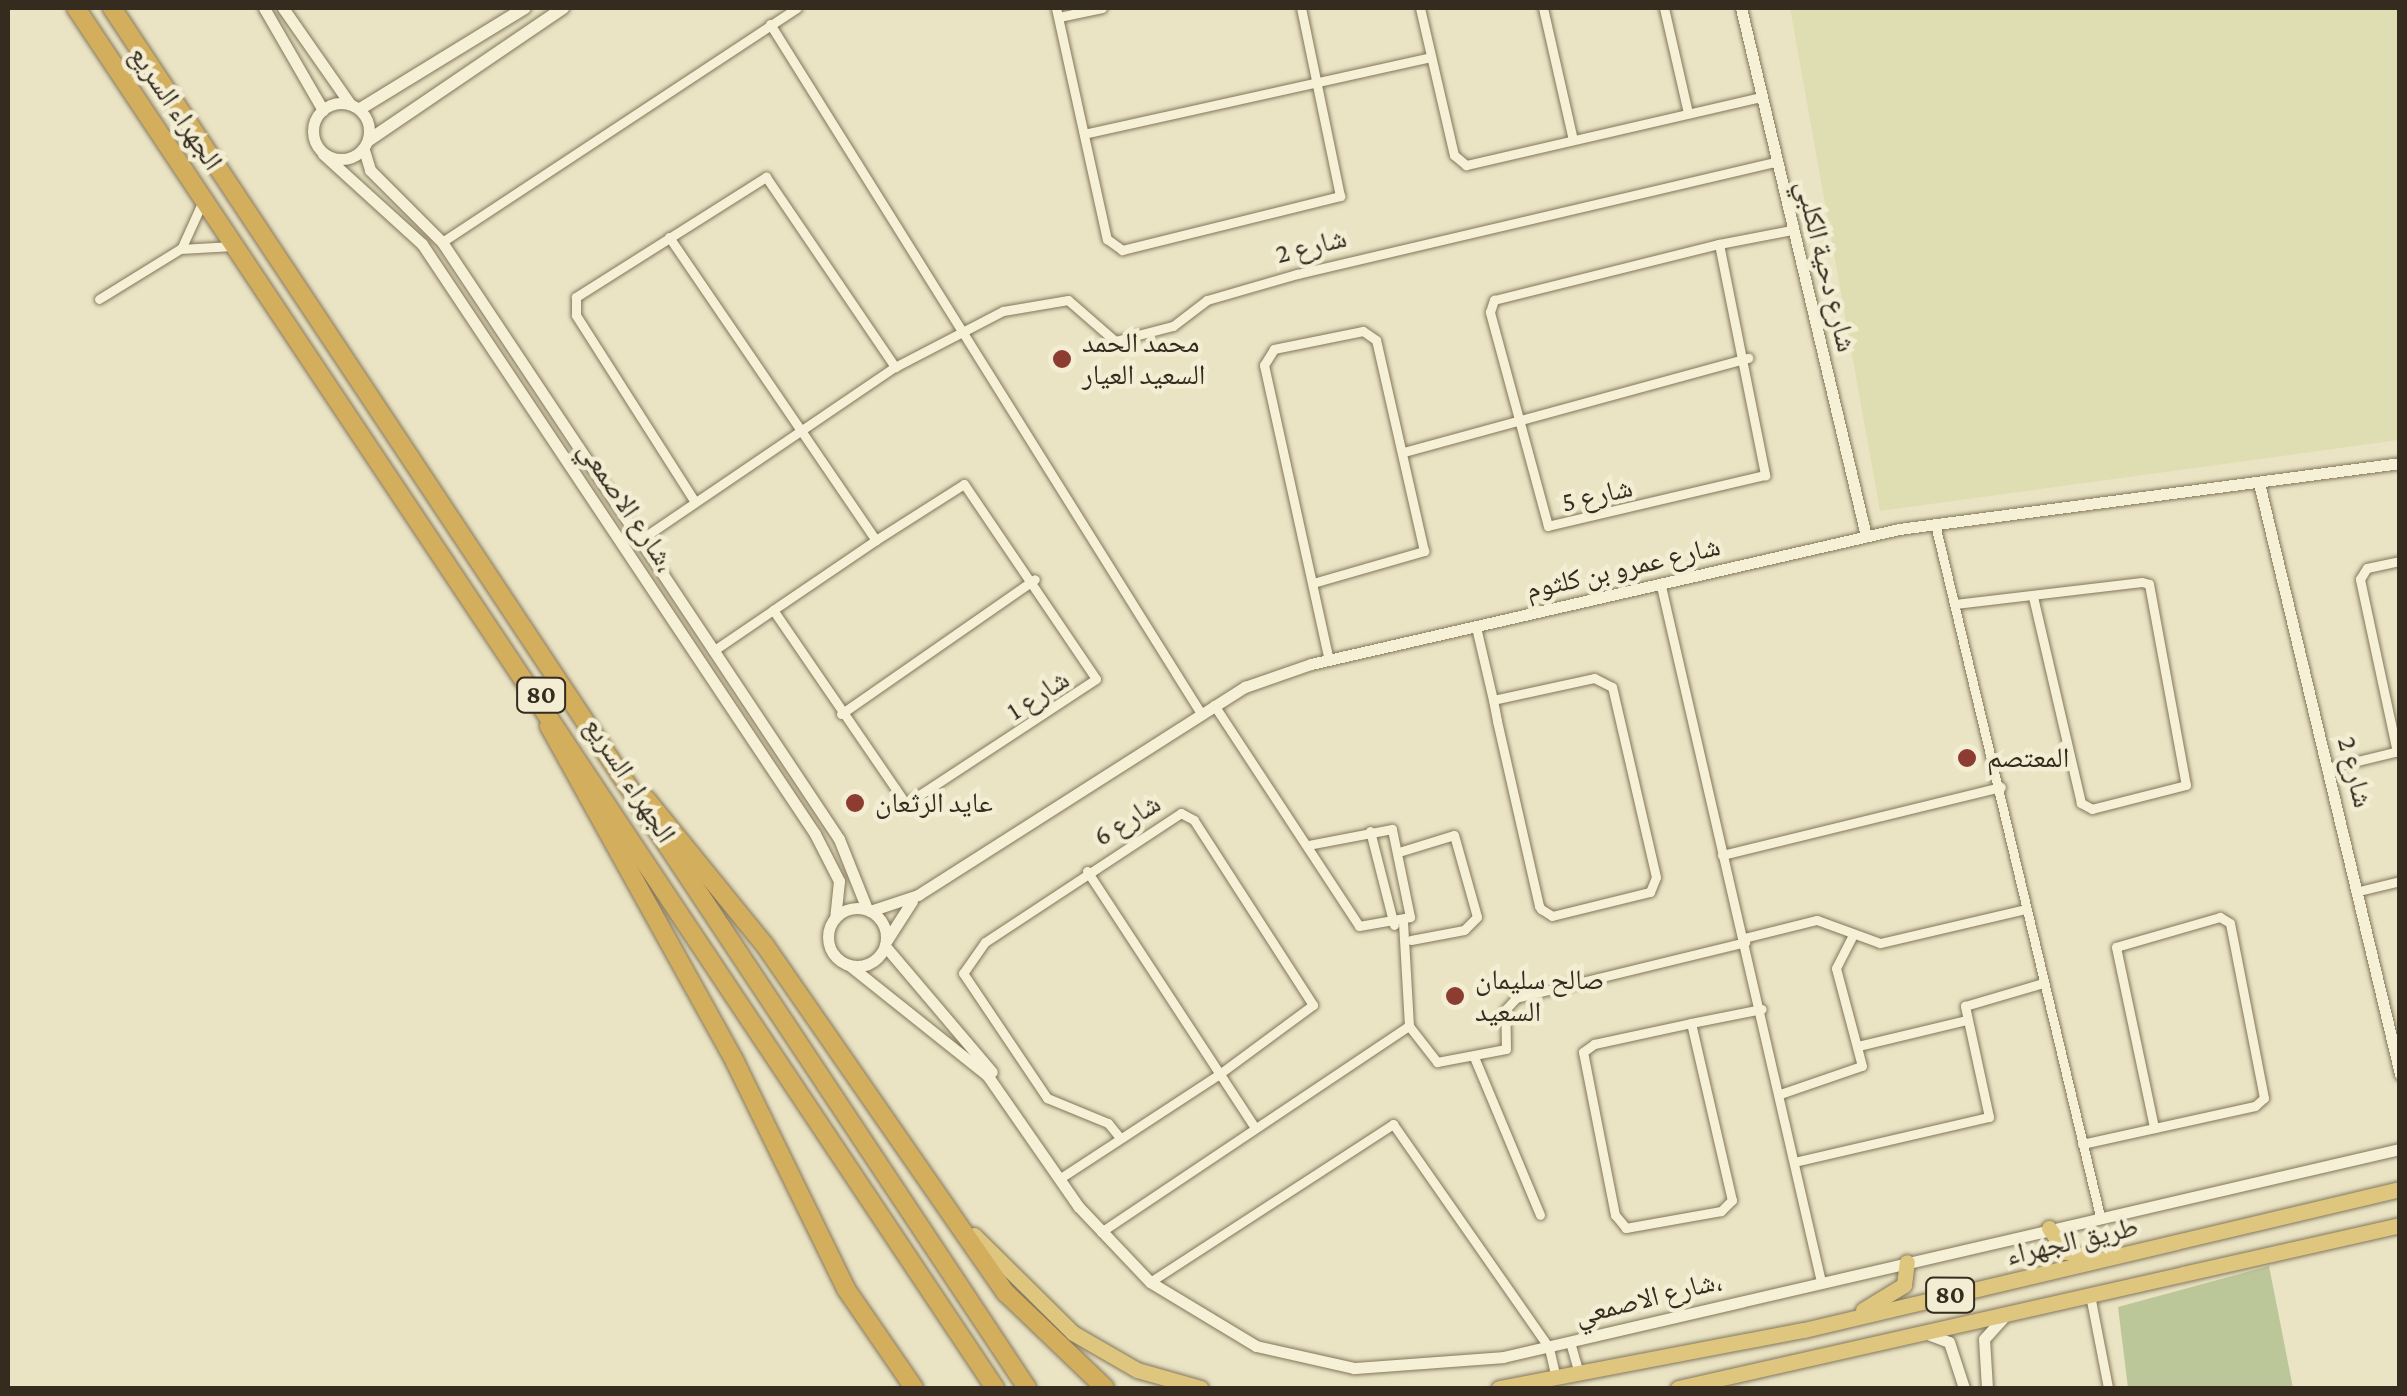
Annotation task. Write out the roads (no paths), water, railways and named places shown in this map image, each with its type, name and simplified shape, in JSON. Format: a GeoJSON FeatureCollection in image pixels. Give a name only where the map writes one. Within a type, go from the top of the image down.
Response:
{"type":"FeatureCollection","features":[{"type":"Feature","properties":{"kind":"highway","name":"الجهراء السريع"},"geometry":{"type":"LineString","coordinates":[[76,8],[520,662],[995,1388]]}},
{"type":"Feature","properties":{"kind":"highway","name":"الجهراء السريع"},"geometry":{"type":"LineString","coordinates":[[112,8],[1023,1383]]}},
{"type":"Feature","properties":{"kind":"highway"},"geometry":{"type":"LineString","coordinates":[[124,8],[158,76]]}},
{"type":"Feature","properties":{"kind":"highway"},"geometry":{"type":"LineString","coordinates":[[520,662],[905,1388]]}},
{"type":"Feature","properties":{"kind":"highway"},"geometry":{"type":"LineString","coordinates":[[623,775],[764,944],[1036,1331],[1104,1388]]}},
{"type":"Feature","properties":{"kind":"highway","name":"طريق الجهراء"},"geometry":{"type":"LineString","coordinates":[[1498,1388],[1844,1321],[2400,1190]]}},
{"type":"Feature","properties":{"kind":"highway"},"geometry":{"type":"LineString","coordinates":[[940,1193],[1010,1278],[1073,1333],[1137,1370],[1202,1388]]}},
{"type":"Feature","properties":{"kind":"highway","name":"طريق الجهراء"},"geometry":{"type":"LineString","coordinates":[[1678,1388],[2400,1225]]}},
{"type":"Feature","properties":{"kind":"highway"},"geometry":{"type":"LineString","coordinates":[[2049,1228],[2066,1252],[2106,1258]]}},
{"type":"Feature","properties":{"kind":"highway"},"geometry":{"type":"LineString","coordinates":[[1844,1321],[1904,1285],[1907,1262]]}},
{"type":"Feature","properties":{"kind":"highway"},"geometry":{"type":"LineString","coordinates":[[892,1360],[914,1388]]}},
{"type":"Feature","properties":{"kind":"main road"},"geometry":{"type":"LineString","coordinates":[[355,107],[428,73],[525,8]]}},
{"type":"Feature","properties":{"kind":"main road"},"geometry":{"type":"LineString","coordinates":[[366,145],[563,8]]}},
{"type":"Feature","properties":{"kind":"main road"},"geometry":{"type":"LineString","coordinates":[[428,73],[424,89],[440,92]]}},
{"type":"Feature","properties":{"kind":"street"},"geometry":{"type":"LineString","coordinates":[[264,8],[323,110]]}},
{"type":"Feature","properties":{"kind":"street"},"geometry":{"type":"LineString","coordinates":[[282,8],[355,107],[366,145],[348,159],[323,154],[313,132],[323,110]]}},
{"type":"Feature","properties":{"kind":"street"},"geometry":{"type":"LineString","coordinates":[[442,242],[797,8]]}},
{"type":"Feature","properties":{"kind":"street"},"geometry":{"type":"LineString","coordinates":[[1102,8],[1057,12],[1108,238],[1122,250],[1340,196],[1302,8]]}},
{"type":"Feature","properties":{"kind":"street"},"geometry":{"type":"LineString","coordinates":[[1420,8],[1430,57],[1462,164],[1760,97]]}},
{"type":"Feature","properties":{"kind":"street"},"geometry":{"type":"LineString","coordinates":[[1542,8],[1574,140]]}},
{"type":"Feature","properties":{"kind":"street"},"geometry":{"type":"LineString","coordinates":[[1664,8],[1688,113]]}},
{"type":"Feature","properties":{"kind":"street","name":"شارع دحية الكلبي"},"geometry":{"type":"LineString","coordinates":[[1742,8],[1775,162],[1866,536]]}},
{"type":"Feature","properties":{"kind":"street"},"geometry":{"type":"LineString","coordinates":[[770,24],[933,274],[958,334],[1200,712]]}},
{"type":"Feature","properties":{"kind":"street"},"geometry":{"type":"LineString","coordinates":[[1084,134],[1430,57]]}},
{"type":"Feature","properties":{"kind":"street"},"geometry":{"type":"LineString","coordinates":[[323,110],[355,107]]}},
{"type":"Feature","properties":{"kind":"street","name":"شارع الاصمعي،"},"geometry":{"type":"LineString","coordinates":[[366,145],[370,170],[442,242],[839,839],[868,910]]}},
{"type":"Feature","properties":{"kind":"street","name":"شارع الاصمعي،"},"geometry":{"type":"LineString","coordinates":[[323,154],[400,217],[432,260],[815,834],[839,881],[835,917]]}},
{"type":"Feature","properties":{"kind":"street","name":"شارع 2"},"geometry":{"type":"LineString","coordinates":[[640,540],[894,368],[1004,311],[1068,300],[1115,340],[1173,326],[1207,300],[1297,274],[1775,162]]}},
{"type":"Feature","properties":{"kind":"street"},"geometry":{"type":"LineString","coordinates":[[694,502],[574,307],[576,296],[766,176],[894,368]]}},
{"type":"Feature","properties":{"kind":"street"},"geometry":{"type":"LineString","coordinates":[[100,299],[180,249],[196,231],[203,197]]}},
{"type":"Feature","properties":{"kind":"street","name":"شارع 5"},"geometry":{"type":"LineString","coordinates":[[1720,244],[1748,358],[1768,464],[1754,481],[1548,526],[1516,416],[1494,300],[1720,244],[1792,230]]}},
{"type":"Feature","properties":{"kind":"street"},"geometry":{"type":"LineString","coordinates":[[669,236],[876,540]]}},
{"type":"Feature","properties":{"kind":"street"},"geometry":{"type":"LineString","coordinates":[[180,249],[236,247]]}},
{"type":"Feature","properties":{"kind":"street"},"geometry":{"type":"LineString","coordinates":[[1313,583],[1422,555],[1404,452],[1371,334],[1269,353],[1313,583],[1329,660]]}},
{"type":"Feature","properties":{"kind":"street"},"geometry":{"type":"LineString","coordinates":[[1404,452],[1516,416],[1748,358]]}},
{"type":"Feature","properties":{"kind":"street","name":"شارع عمرو بن كلثوم"},"geometry":{"type":"LineString","coordinates":[[868,910],[918,895],[1200,712],[1329,660],[1866,536],[2400,463]]}},
{"type":"Feature","properties":{"kind":"street","name":"شارع 2"},"geometry":{"type":"LineString","coordinates":[[2259,483],[2400,1074]]}},
{"type":"Feature","properties":{"kind":"street","name":"شارع 1"},"geometry":{"type":"LineString","coordinates":[[713,651],[773,610],[876,540],[968,484],[1097,670],[1090,688],[906,804],[773,610]]}},
{"type":"Feature","properties":{"kind":"street"},"geometry":{"type":"LineString","coordinates":[[1935,524],[2001,787],[2042,983],[2100,1216]]}},
{"type":"Feature","properties":{"kind":"street"},"geometry":{"type":"LineString","coordinates":[[2329,768],[2398,752],[2360,579],[2366,568],[2400,561]]}},
{"type":"Feature","properties":{"kind":"street"},"geometry":{"type":"LineString","coordinates":[[841,714],[1036,579]]}},
{"type":"Feature","properties":{"kind":"street"},"geometry":{"type":"LineString","coordinates":[[1661,586],[1722,854],[1783,1094],[1821,1282]]}},
{"type":"Feature","properties":{"kind":"street"},"geometry":{"type":"LineString","coordinates":[[1955,604],[2033,596],[2152,587],[2186,785],[2092,809],[2081,803],[2033,596]]}},
{"type":"Feature","properties":{"kind":"street"},"geometry":{"type":"LineString","coordinates":[[1476,627],[1493,700],[1543,913],[1650,892],[1656,877],[1612,687],[1594,678],[1493,700]]}},
{"type":"Feature","properties":{"kind":"street"},"geometry":{"type":"LineString","coordinates":[[1214,705],[1360,926],[1399,924],[1415,910],[1402,852],[1392,829],[1308,844]]}},
{"type":"Feature","properties":{"kind":"street"},"geometry":{"type":"LineString","coordinates":[[1722,854],[2001,787]]}},
{"type":"Feature","properties":{"kind":"street","name":"شارع 6"},"geometry":{"type":"LineString","coordinates":[[1060,1179],[1310,1010],[1301,980],[1191,817],[1168,816],[1087,871],[985,942],[964,973],[1047,1098],[1120,1138]]}},
{"type":"Feature","properties":{"kind":"street"},"geometry":{"type":"LineString","coordinates":[[1370,831],[1399,924],[1411,940],[1401,985],[1409,1026],[1437,1062],[1506,1048],[1506,1007],[1516,998],[1817,920],[1852,936],[1880,943],[2026,908]]}},
{"type":"Feature","properties":{"kind":"street"},"geometry":{"type":"LineString","coordinates":[[1402,852],[1454,835],[1478,917],[1464,930],[1411,940]]}},
{"type":"Feature","properties":{"kind":"street"},"geometry":{"type":"LineString","coordinates":[[1087,871],[1254,1126]]}},
{"type":"Feature","properties":{"kind":"street"},"geometry":{"type":"LineString","coordinates":[[2359,891],[2400,881]]}},
{"type":"Feature","properties":{"kind":"street","name":"شارع عمرو بن كلثوم"},"geometry":{"type":"LineString","coordinates":[[885,945],[918,895]]}},
{"type":"Feature","properties":{"kind":"street"},"geometry":{"type":"LineString","coordinates":[[868,910],[885,945],[867,964],[849,965],[828,945],[835,917],[868,910]]}},
{"type":"Feature","properties":{"kind":"street"},"geometry":{"type":"LineString","coordinates":[[2082,1144],[2154,1128],[2264,1098],[2230,924],[2220,917],[2117,944],[2154,1128]]}},
{"type":"Feature","properties":{"kind":"street"},"geometry":{"type":"LineString","coordinates":[[1783,1094],[1857,1073],[1858,1046],[1836,968],[1852,936]]}},
{"type":"Feature","properties":{"kind":"street","name":"شارع الاصمعي،"},"geometry":{"type":"LineString","coordinates":[[885,945],[966,1036],[1060,1179],[1101,1232],[1150,1282],[1232,1334],[1323,1364],[1426,1370],[1549,1348],[2400,1148]]}},
{"type":"Feature","properties":{"kind":"street","name":"شارع الاصمعي،"},"geometry":{"type":"LineString","coordinates":[[849,965],[932,1025],[1006,1098]]}},
{"type":"Feature","properties":{"kind":"street"},"geometry":{"type":"LineString","coordinates":[[1798,1161],[1989,1117],[1966,1020],[1971,1000],[2042,983]]}},
{"type":"Feature","properties":{"kind":"street"},"geometry":{"type":"LineString","coordinates":[[1691,1023],[1732,1200],[1721,1212],[1626,1228],[1615,1215],[1581,1056],[1594,1044],[1691,1023],[1762,1008]]}},
{"type":"Feature","properties":{"kind":"street"},"geometry":{"type":"LineString","coordinates":[[1858,1046],[1966,1020]]}},
{"type":"Feature","properties":{"kind":"street"},"geometry":{"type":"LineString","coordinates":[[1101,1232],[1254,1126],[1409,1026]]}},
{"type":"Feature","properties":{"kind":"street"},"geometry":{"type":"LineString","coordinates":[[1474,1057],[1540,1215]]}},
{"type":"Feature","properties":{"kind":"street"},"geometry":{"type":"LineString","coordinates":[[1150,1282],[1388,1123],[1549,1348],[1556,1378]]}},
{"type":"Feature","properties":{"kind":"street"},"geometry":{"type":"LineString","coordinates":[[2090,1295],[2108,1388]]}},
{"type":"Feature","properties":{"kind":"street"},"geometry":{"type":"LineString","coordinates":[[1987,1388],[1989,1329],[2014,1312]]}},
{"type":"Feature","properties":{"kind":"street"},"geometry":{"type":"LineString","coordinates":[[1919,1334],[1949,1342],[1964,1388]]}},
{"type":"Feature","properties":{"kind":"street"},"geometry":{"type":"LineString","coordinates":[[1570,1342],[1578,1373]]}},
{"type":"Feature","properties":{"kind":"street"},"geometry":{"type":"LineString","coordinates":[[1962,1374],[1975,1365],[1985,1374]]}},
{"type":"Feature","properties":{"kind":"place","name":"محمد الحمد السعيد العيار"},"geometry":{"type":"Point","coordinates":[1062,359]}},
{"type":"Feature","properties":{"kind":"place","name":"المعتصم"},"geometry":{"type":"Point","coordinates":[1967,758]}},
{"type":"Feature","properties":{"kind":"place","name":"عايد الرثعان"},"geometry":{"type":"Point","coordinates":[855,803]}},
{"type":"Feature","properties":{"kind":"place","name":"صالح سليمان السعيد"},"geometry":{"type":"Point","coordinates":[1455,996]}}]}
